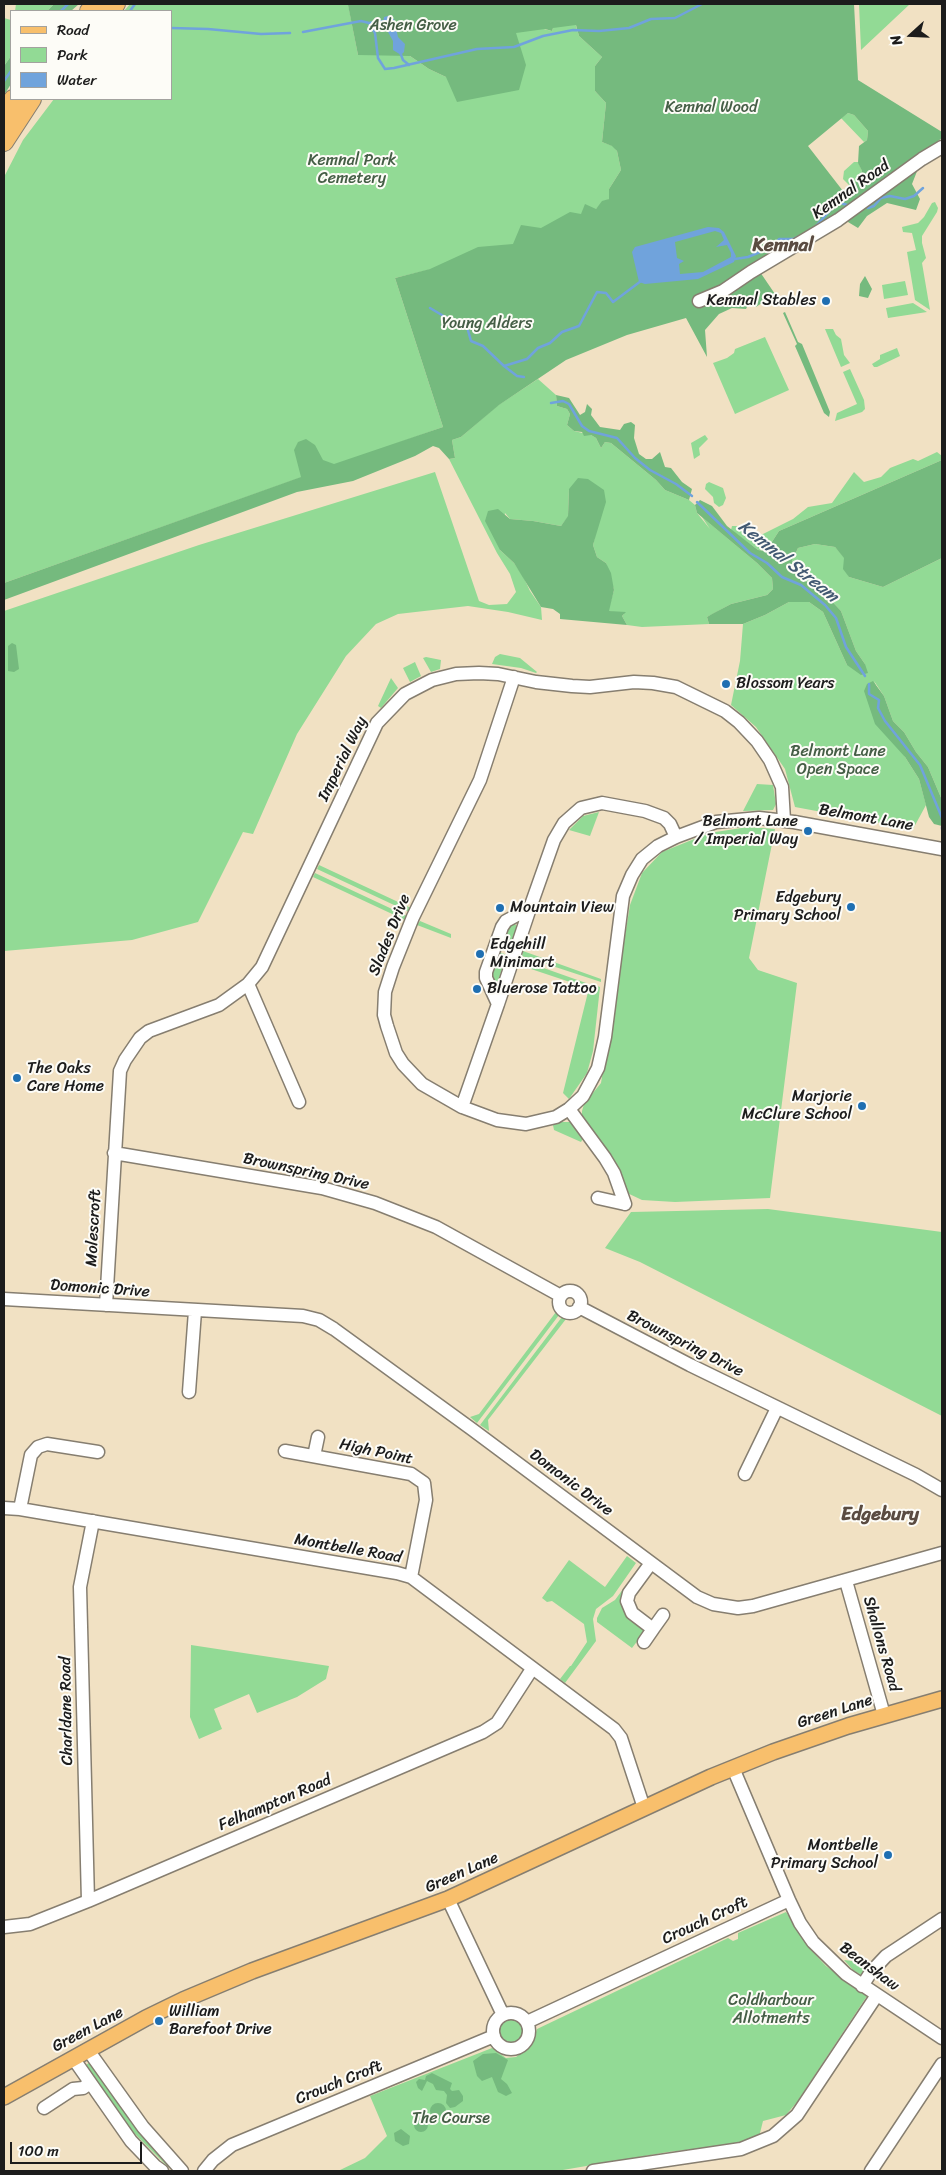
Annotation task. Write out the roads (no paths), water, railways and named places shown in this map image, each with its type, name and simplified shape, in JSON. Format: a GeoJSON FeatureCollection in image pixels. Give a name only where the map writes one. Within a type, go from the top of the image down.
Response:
{"type":"FeatureCollection","features":[{"type":"Feature","properties":{"kind":"highway"},"geometry":{"type":"LineString","coordinates":[[4,115],[12,100]]}},
{"type":"Feature","properties":{"kind":"highway"},"geometry":{"type":"LineString","coordinates":[[4,142],[31,100]]}},
{"type":"Feature","properties":{"kind":"main road","name":"Green Lane"},"geometry":{"type":"LineString","coordinates":[[4,2097],[183,2000],[252,1971],[448,1899],[733,1768],[811,1738],[942,1699]]}},
{"type":"Feature","properties":{"kind":"street","name":"Kemnal Road"},"geometry":{"type":"LineString","coordinates":[[699,302],[723,291],[838,220],[922,159],[942,147]]}},
{"type":"Feature","properties":{"kind":"street","name":"Imperial Way"},"geometry":{"type":"LineString","coordinates":[[114,1153],[120,1071],[131,1049],[149,1031],[164,1024],[208,1010],[231,998],[248,984],[262,967],[373,732],[387,711],[408,692],[440,678],[456,674],[479,673],[514,676],[572,686],[590,687],[634,682],[664,684],[687,691],[713,704],[739,722],[757,741],[770,760],[782,787],[784,820]]}},
{"type":"Feature","properties":{"kind":"street","name":"Slades Drive"},"geometry":{"type":"LineString","coordinates":[[514,676],[480,780],[413,917],[390,973],[384,997],[386,1026],[396,1053],[403,1064],[422,1084],[462,1107],[497,1120],[526,1124],[556,1117],[569,1109],[583,1096],[598,1068],[605,1037],[623,896],[632,875],[642,859],[658,846],[676,837],[716,822],[759,818],[784,820]]}},
{"type":"Feature","properties":{"kind":"street"},"geometry":{"type":"LineString","coordinates":[[462,1107],[554,840],[564,823],[581,808],[602,803],[644,811],[664,818],[670,824],[676,837]]}},
{"type":"Feature","properties":{"kind":"street","name":"Belmont Lane"},"geometry":{"type":"LineString","coordinates":[[784,820],[942,848]]}},
{"type":"Feature","properties":{"kind":"street"},"geometry":{"type":"LineString","coordinates":[[498,1004],[486,978],[486,972],[502,927],[506,921],[530,908]]}},
{"type":"Feature","properties":{"kind":"street"},"geometry":{"type":"LineString","coordinates":[[248,984],[299,1102]]}},
{"type":"Feature","properties":{"kind":"street"},"geometry":{"type":"LineString","coordinates":[[569,1109],[614,1173],[625,1204],[598,1198]]}},
{"type":"Feature","properties":{"kind":"street","name":"Brownspring Drive"},"geometry":{"type":"LineString","coordinates":[[114,1153],[322,1188],[375,1203],[436,1227],[561,1296],[565,1292],[574,1292],[579,1297],[579,1307],[690,1365],[916,1475],[942,1490]]}},
{"type":"Feature","properties":{"kind":"street","name":"Molescroft"},"geometry":{"type":"LineString","coordinates":[[106,1305],[114,1153]]}},
{"type":"Feature","properties":{"kind":"street","name":"Domonic Drive"},"geometry":{"type":"LineString","coordinates":[[4,1299],[303,1316],[318,1320],[334,1329],[473,1430],[697,1597],[713,1604],[731,1607],[753,1606],[942,1553]]}},
{"type":"Feature","properties":{"kind":"street"},"geometry":{"type":"LineString","coordinates":[[189,1392],[195,1311]]}},
{"type":"Feature","properties":{"kind":"street"},"geometry":{"type":"LineString","coordinates":[[745,1474],[777,1408]]}},
{"type":"Feature","properties":{"kind":"street","name":"High Point"},"geometry":{"type":"LineString","coordinates":[[314,1456],[318,1437]]}},
{"type":"Feature","properties":{"kind":"street"},"geometry":{"type":"LineString","coordinates":[[20,1509],[31,1455],[38,1447],[47,1444],[98,1452]]}},
{"type":"Feature","properties":{"kind":"street","name":"High Point"},"geometry":{"type":"LineString","coordinates":[[285,1451],[411,1474],[424,1483],[426,1500],[411,1577]]}},
{"type":"Feature","properties":{"kind":"street","name":"Montbelle Road"},"geometry":{"type":"LineString","coordinates":[[4,1508],[93,1521],[397,1573],[411,1577],[614,1729],[621,1738],[644,1808]]}},
{"type":"Feature","properties":{"kind":"street","name":"Charldane Road"},"geometry":{"type":"LineString","coordinates":[[88,1901],[80,1587],[93,1521]]}},
{"type":"Feature","properties":{"kind":"street"},"geometry":{"type":"LineString","coordinates":[[651,1563],[629,1593],[627,1601],[632,1614],[653,1629]]}},
{"type":"Feature","properties":{"kind":"street","name":"Shallons Road"},"geometry":{"type":"LineString","coordinates":[[846,1581],[884,1715]]}},
{"type":"Feature","properties":{"kind":"street"},"geometry":{"type":"LineString","coordinates":[[644,1642],[663,1615]]}},
{"type":"Feature","properties":{"kind":"street","name":"Felhampton Road"},"geometry":{"type":"LineString","coordinates":[[4,1927],[30,1924],[88,1901],[483,1732],[497,1723],[532,1669]]}},
{"type":"Feature","properties":{"kind":"street","name":"Beanshaw"},"geometry":{"type":"LineString","coordinates":[[733,1768],[788,1900],[813,1942],[846,1974],[862,1986],[942,2038]]}},
{"type":"Feature","properties":{"kind":"street"},"geometry":{"type":"LineString","coordinates":[[448,1899],[503,2015]]}},
{"type":"Feature","properties":{"kind":"street","name":"Crouch Croft"},"geometry":{"type":"LineString","coordinates":[[527,2022],[788,1900]]}},
{"type":"Feature","properties":{"kind":"street"},"geometry":{"type":"LineString","coordinates":[[862,1986],[871,1972],[886,1956],[938,1922],[942,1934]]}},
{"type":"Feature","properties":{"kind":"street"},"geometry":{"type":"LineString","coordinates":[[593,2171],[741,2149],[773,2136],[796,2115],[877,1995]]}},
{"type":"Feature","properties":{"kind":"street"},"geometry":{"type":"LineString","coordinates":[[517,2014],[527,2022],[529,2034],[522,2045],[517,2048],[504,2048],[499,2045],[494,2036],[494,2024],[503,2015],[517,2014]]}},
{"type":"Feature","properties":{"kind":"street","name":"Crouch Croft"},"geometry":{"type":"LineString","coordinates":[[204,2171],[213,2160],[232,2145],[494,2036]]}},
{"type":"Feature","properties":{"kind":"street"},"geometry":{"type":"LineString","coordinates":[[88,2050],[143,2127],[182,2171]]}},
{"type":"Feature","properties":{"kind":"street"},"geometry":{"type":"LineString","coordinates":[[73,2058],[131,2141],[162,2171]]}},
{"type":"Feature","properties":{"kind":"street"},"geometry":{"type":"LineString","coordinates":[[871,2171],[942,2064]]}},
{"type":"Feature","properties":{"kind":"street"},"geometry":{"type":"LineString","coordinates":[[44,2108],[73,2089],[83,2088],[90,2083]]}},
{"type":"Feature","properties":{"kind":"water"},"geometry":{"type":"Polygon","coordinates":[[[388,16],[394,19],[398,37],[405,44],[404,52],[401,55],[393,50],[393,41],[383,23],[384,17],[388,16]]]}},
{"type":"Feature","properties":{"kind":"water"},"geometry":{"type":"Polygon","coordinates":[[[708,227],[719,228],[724,232],[736,256],[734,262],[698,279],[645,284],[639,282],[632,252],[635,247],[708,227]],[[715,231],[675,242],[677,258],[684,261],[679,264],[680,274],[703,272],[731,257],[727,245],[716,247],[724,240],[721,233],[715,231]]]}},
{"type":"Feature","properties":{"kind":"waterway"},"geometry":{"type":"LineString","coordinates":[[62,10],[68,4]]}},
{"type":"Feature","properties":{"kind":"waterway"},"geometry":{"type":"LineString","coordinates":[[131,10],[135,4]]}},
{"type":"Feature","properties":{"kind":"waterway"},"geometry":{"type":"LineString","coordinates":[[303,32],[361,21],[369,23],[375,33],[378,58],[385,69],[477,49],[514,47],[543,36],[573,30],[599,31],[629,28],[651,19],[675,18],[702,4]]}},
{"type":"Feature","properties":{"kind":"waterway"},"geometry":{"type":"LineString","coordinates":[[369,23],[385,21]]}},
{"type":"Feature","properties":{"kind":"waterway"},"geometry":{"type":"LineString","coordinates":[[172,28],[261,34],[290,33]]}},
{"type":"Feature","properties":{"kind":"waterway"},"geometry":{"type":"LineString","coordinates":[[400,52],[403,60],[409,65]]}},
{"type":"Feature","properties":{"kind":"waterway"},"geometry":{"type":"LineString","coordinates":[[4,81],[10,72]]}},
{"type":"Feature","properties":{"kind":"waterway"},"geometry":{"type":"LineString","coordinates":[[868,208],[874,206],[881,198],[890,196],[905,199],[914,196],[923,188]]}},
{"type":"Feature","properties":{"kind":"waterway"},"geometry":{"type":"LineString","coordinates":[[816,226],[835,205],[841,203],[847,205]]}},
{"type":"Feature","properties":{"kind":"waterway"},"geometry":{"type":"LineString","coordinates":[[735,259],[748,257],[772,247],[779,239],[798,237]]}},
{"type":"Feature","properties":{"kind":"waterway"},"geometry":{"type":"LineString","coordinates":[[430,308],[457,324],[467,327],[471,341],[483,346],[504,366],[527,359],[538,348],[550,343],[562,332],[579,326],[597,292],[606,293],[613,302],[641,281]]}},
{"type":"Feature","properties":{"kind":"waterway","name":"Kemnal Stream"},"geometry":{"type":"LineString","coordinates":[[504,366],[517,376],[524,377]]}},
{"type":"Feature","properties":{"kind":"waterway","name":"Kemnal Stream"},"geometry":{"type":"LineString","coordinates":[[551,403],[563,401],[569,404],[582,426],[589,431],[617,438],[635,458],[650,470],[676,484],[692,496]]}},
{"type":"Feature","properties":{"kind":"waterway","name":"Kemnal Stream"},"geometry":{"type":"LineString","coordinates":[[697,502],[750,553],[767,563],[782,577],[801,585],[825,605],[836,618],[846,647],[865,676]]}},
{"type":"Feature","properties":{"kind":"waterway","name":"Kemnal Stream"},"geometry":{"type":"LineString","coordinates":[[869,684],[869,694],[879,700],[878,708],[885,721],[920,765],[942,818]]}},
{"type":"Feature","properties":{"kind":"place","name":"Kemnal Stables"},"geometry":{"type":"Point","coordinates":[826,301]}},
{"type":"Feature","properties":{"kind":"place","name":"Blossom Years"},"geometry":{"type":"Point","coordinates":[726,684]}},
{"type":"Feature","properties":{"kind":"place","name":"Belmont Lane / Imperial Way"},"geometry":{"type":"Point","coordinates":[808,831]}},
{"type":"Feature","properties":{"kind":"place","name":"Edgebury Primary School"},"geometry":{"type":"Point","coordinates":[851,907]}},
{"type":"Feature","properties":{"kind":"place","name":"Mountain View"},"geometry":{"type":"Point","coordinates":[500,908]}},
{"type":"Feature","properties":{"kind":"place","name":"Edgehill Minimart"},"geometry":{"type":"Point","coordinates":[480,954]}},
{"type":"Feature","properties":{"kind":"place","name":"Bluerose Tattoo"},"geometry":{"type":"Point","coordinates":[477,989]}},
{"type":"Feature","properties":{"kind":"place","name":"The Oaks Care Home"},"geometry":{"type":"Point","coordinates":[17,1078]}},
{"type":"Feature","properties":{"kind":"place","name":"Marjorie McClure School"},"geometry":{"type":"Point","coordinates":[862,1106]}},
{"type":"Feature","properties":{"kind":"place","name":"Montbelle Primary School"},"geometry":{"type":"Point","coordinates":[888,1855]}},
{"type":"Feature","properties":{"kind":"place","name":"William Barefoot Drive"},"geometry":{"type":"Point","coordinates":[159,2021]}},
{"type":"Feature","properties":{"kind":"district","name":"Kemnal"},"geometry":{"type":"Point","coordinates":[783,246]}},
{"type":"Feature","properties":{"kind":"district","name":"Edgebury"},"geometry":{"type":"Point","coordinates":[880,1515]}},
{"type":"Feature","properties":{"kind":"park label","name":"Ashen Grove"},"geometry":{"type":"Point","coordinates":[413,26]}},
{"type":"Feature","properties":{"kind":"park label","name":"Kemnal Wood"},"geometry":{"type":"Point","coordinates":[711,108]}},
{"type":"Feature","properties":{"kind":"park label","name":"Kemnal Park Cemetery"},"geometry":{"type":"Point","coordinates":[352,170]}},
{"type":"Feature","properties":{"kind":"park label","name":"Young Alders"},"geometry":{"type":"Point","coordinates":[487,324]}},
{"type":"Feature","properties":{"kind":"park label","name":"Belmont Lane Open Space"},"geometry":{"type":"Point","coordinates":[838,761]}},
{"type":"Feature","properties":{"kind":"park label","name":"Coldharbour Allotments"},"geometry":{"type":"Point","coordinates":[771,2010]}},
{"type":"Feature","properties":{"kind":"park label","name":"The Course"},"geometry":{"type":"Point","coordinates":[451,2119]}}]}
